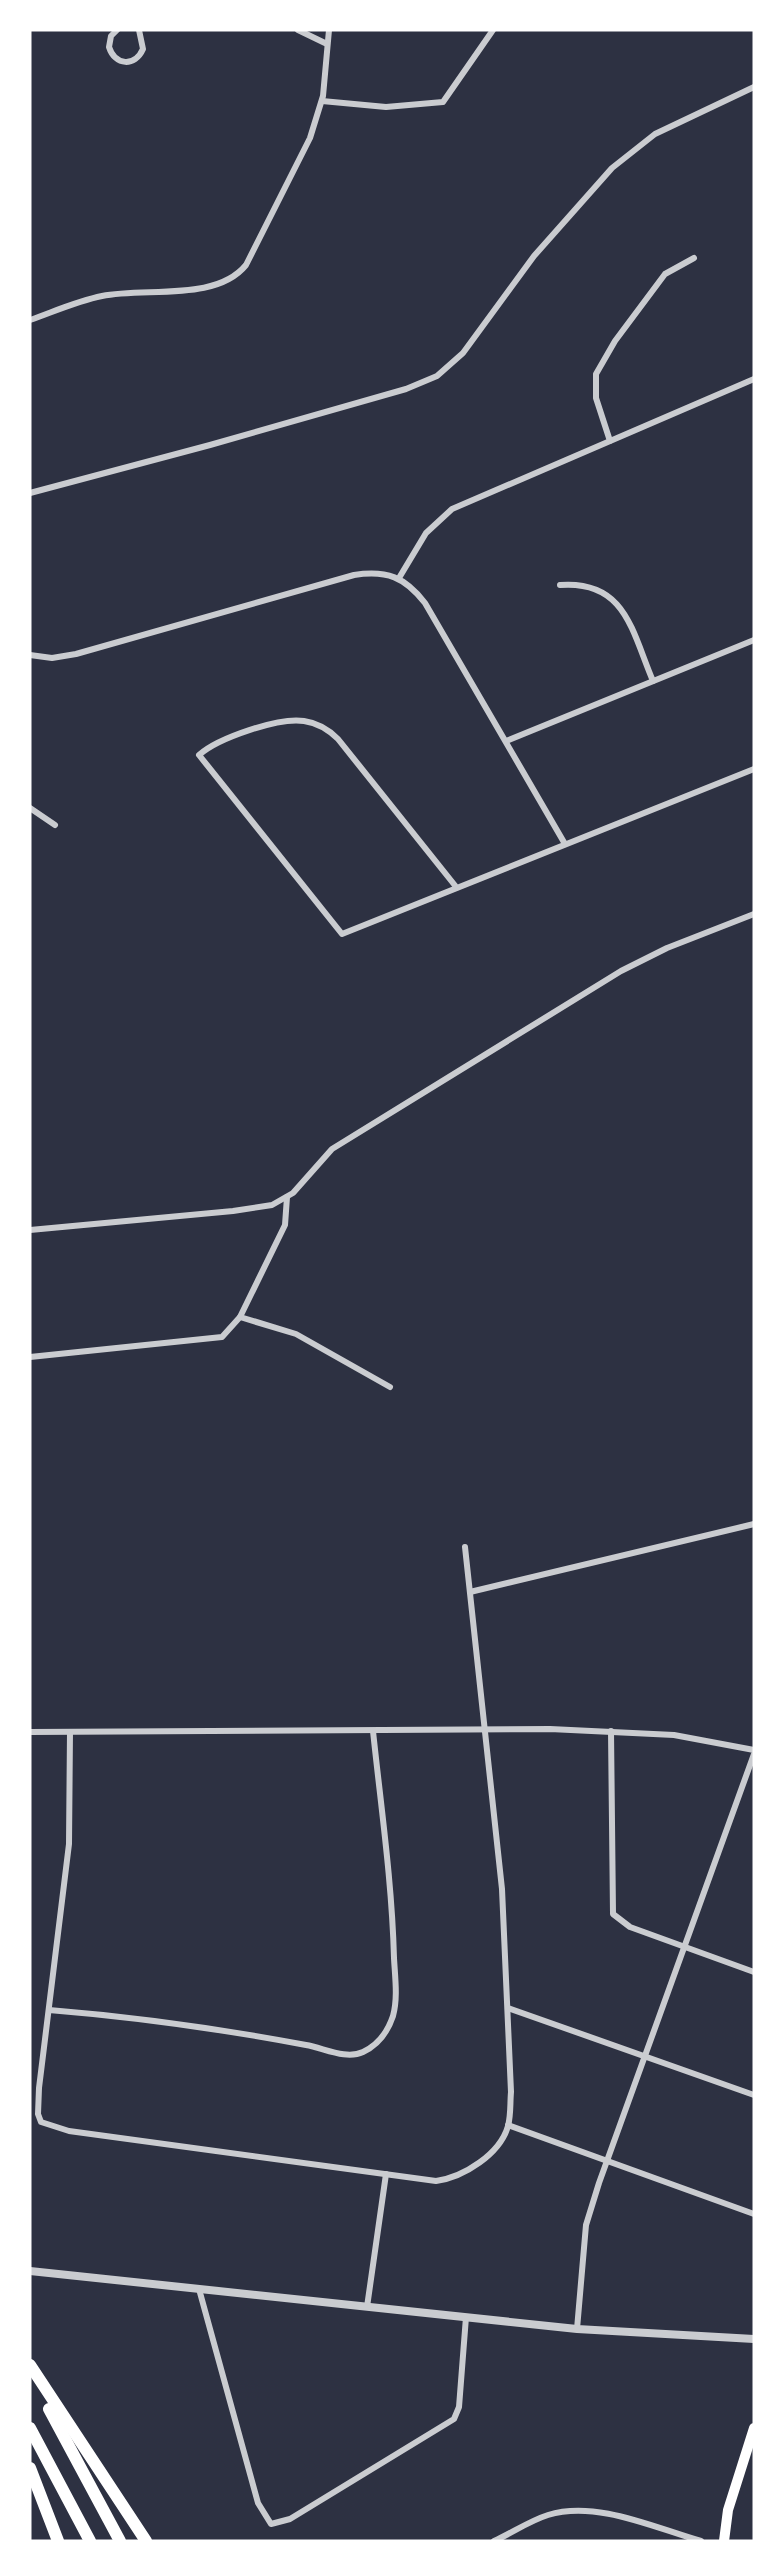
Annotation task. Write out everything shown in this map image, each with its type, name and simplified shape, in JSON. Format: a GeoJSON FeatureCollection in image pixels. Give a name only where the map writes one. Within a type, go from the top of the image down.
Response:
{"type":"FeatureCollection","features":[{"type":"Feature","properties":{"kind":"highway"},"geometry":{"type":"LineString","coordinates":[[30,2368],[88,2486],[120,2541]]}},
{"type":"Feature","properties":{"kind":"highway"},"geometry":{"type":"LineString","coordinates":[[30,2368],[146,2541]]}},
{"type":"Feature","properties":{"kind":"highway"},"geometry":{"type":"LineString","coordinates":[[30,2428],[90,2541]]}},
{"type":"Feature","properties":{"kind":"highway"},"geometry":{"type":"LineString","coordinates":[[30,2468],[58,2541]]}},
{"type":"Feature","properties":{"kind":"main road"},"geometry":{"type":"LineString","coordinates":[[724,2541],[728,2510],[754,2428]]}},
{"type":"Feature","properties":{"kind":"street"},"geometry":{"type":"LineString","coordinates":[[117,30],[111,36],[109,47],[115,58],[126,62],[137,58],[143,49],[139,30]]}},
{"type":"Feature","properties":{"kind":"street"},"geometry":{"type":"LineString","coordinates":[[298,30],[327,44]]}},
{"type":"Feature","properties":{"kind":"street"},"geometry":{"type":"LineString","coordinates":[[30,320],[103,296],[212,288],[237,277],[246,265],[297,166],[322,102],[329,30]]}},
{"type":"Feature","properties":{"kind":"street"},"geometry":{"type":"LineString","coordinates":[[322,102],[386,107],[443,102],[493,30]]}},
{"type":"Feature","properties":{"kind":"street"},"geometry":{"type":"LineString","coordinates":[[30,493],[406,389],[437,376],[463,353],[534,256],[611,167],[655,134],[754,87]]}},
{"type":"Feature","properties":{"kind":"street"},"geometry":{"type":"LineString","coordinates":[[610,441],[596,398],[596,374],[615,341],[665,274],[694,258]]}},
{"type":"Feature","properties":{"kind":"street"},"geometry":{"type":"LineString","coordinates":[[399,578],[426,533],[452,509],[754,379]]}},
{"type":"Feature","properties":{"kind":"street"},"geometry":{"type":"LineString","coordinates":[[30,655],[52,658],[89,651],[354,575],[381,573],[399,578],[425,603],[565,844]]}},
{"type":"Feature","properties":{"kind":"street"},"geometry":{"type":"LineString","coordinates":[[560,585],[599,589],[621,606],[653,681]]}},
{"type":"Feature","properties":{"kind":"street"},"geometry":{"type":"LineString","coordinates":[[506,741],[754,640]]}},
{"type":"Feature","properties":{"kind":"street"},"geometry":{"type":"LineString","coordinates":[[457,888],[338,739],[325,728],[304,721],[284,722],[209,747],[200,755],[342,934],[457,888],[565,844],[754,769]]}},
{"type":"Feature","properties":{"kind":"street"},"geometry":{"type":"LineString","coordinates":[[30,808],[55,825]]}},
{"type":"Feature","properties":{"kind":"street"},"geometry":{"type":"LineString","coordinates":[[30,1230],[272,1205],[287,1197],[332,1149],[621,971],[667,948],[754,914]]}},
{"type":"Feature","properties":{"kind":"street"},"geometry":{"type":"LineString","coordinates":[[30,1357],[217,1339],[226,1334],[240,1317],[285,1225],[287,1197]]}},
{"type":"Feature","properties":{"kind":"street"},"geometry":{"type":"LineString","coordinates":[[240,1317],[296,1334],[390,1387]]}},
{"type":"Feature","properties":{"kind":"street"},"geometry":{"type":"LineString","coordinates":[[470,1592],[754,1524]]}},
{"type":"Feature","properties":{"kind":"street"},"geometry":{"type":"LineString","coordinates":[[70,1732],[69,1844],[38,2097],[41,2122],[69,2131],[436,2180],[449,2179],[465,2172],[501,2142],[508,2125],[511,2092],[502,1889],[465,1547]]}},
{"type":"Feature","properties":{"kind":"street"},"geometry":{"type":"LineString","coordinates":[[49,2010],[198,2027],[309,2045],[344,2054],[361,2053],[375,2045],[387,2031],[394,2014],[395,1992],[393,1906],[373,1731]]}},
{"type":"Feature","properties":{"kind":"street"},"geometry":{"type":"LineString","coordinates":[[611,1731],[613,1914],[631,1927],[754,1972]]}},
{"type":"Feature","properties":{"kind":"street"},"geometry":{"type":"LineString","coordinates":[[30,1732],[611,1731],[705,1738],[754,1752],[586,2225],[577,2329]]}},
{"type":"Feature","properties":{"kind":"street"},"geometry":{"type":"LineString","coordinates":[[508,2008],[754,2095]]}},
{"type":"Feature","properties":{"kind":"street"},"geometry":{"type":"LineString","coordinates":[[508,2125],[754,2214]]}},
{"type":"Feature","properties":{"kind":"street"},"geometry":{"type":"LineString","coordinates":[[367,2307],[386,2174]]}},
{"type":"Feature","properties":{"kind":"street"},"geometry":{"type":"LineString","coordinates":[[30,2271],[577,2329],[754,2339]]}},
{"type":"Feature","properties":{"kind":"street"},"geometry":{"type":"LineString","coordinates":[[199,2289],[258,2503],[271,2524],[290,2519],[452,2422],[458,2411],[467,2317]]}},
{"type":"Feature","properties":{"kind":"street"},"geometry":{"type":"LineString","coordinates":[[494,2541],[548,2515],[579,2511],[611,2516],[701,2541]]}}]}
